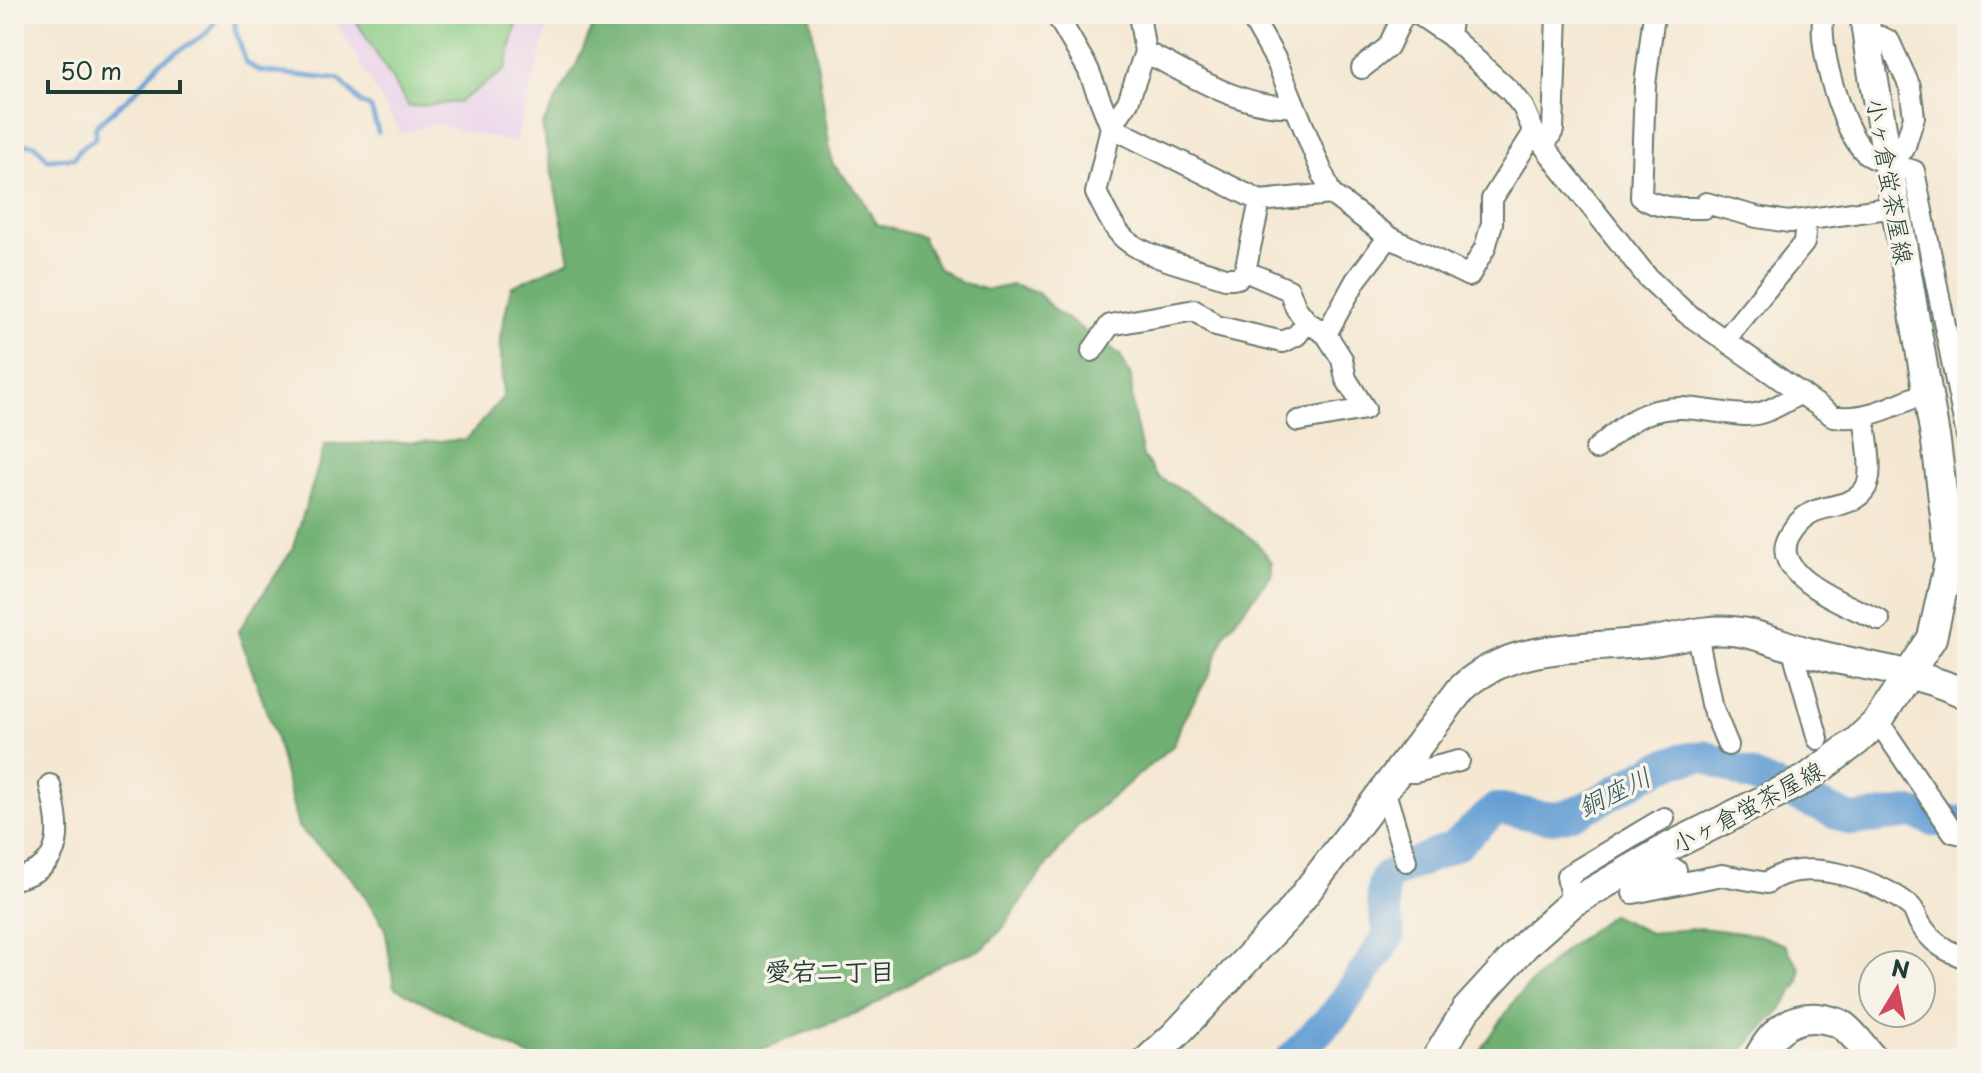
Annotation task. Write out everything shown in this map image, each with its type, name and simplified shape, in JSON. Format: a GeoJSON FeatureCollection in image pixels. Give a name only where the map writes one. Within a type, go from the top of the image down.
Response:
{"type":"FeatureCollection","features":[{"type":"Feature","properties":{"kind":"street"},"geometry":{"type":"LineString","coordinates":[[1139,14],[1145,52],[1128,102],[1111,127],[1096,193],[1111,223],[1125,239],[1149,252],[1225,278],[1238,278],[1245,271],[1260,201]]}},
{"type":"Feature","properties":{"kind":"street"},"geometry":{"type":"LineString","coordinates":[[1250,14],[1277,62],[1331,194],[1389,237],[1469,276],[1485,248],[1492,223],[1492,199],[1539,138],[1553,130],[1557,14]]}},
{"type":"Feature","properties":{"kind":"street"},"geometry":{"type":"LineString","coordinates":[[1362,68],[1388,47],[1404,14]]}},
{"type":"Feature","properties":{"kind":"street"},"geometry":{"type":"LineString","coordinates":[[1418,14],[1449,35],[1510,91],[1523,107],[1539,138],[1648,278],[1686,313],[1833,416],[1850,419],[1864,416],[1927,392]]}},
{"type":"Feature","properties":{"kind":"street"},"geometry":{"type":"LineString","coordinates":[[1449,35],[1452,14]]}},
{"type":"Feature","properties":{"kind":"street"},"geometry":{"type":"LineString","coordinates":[[1654,14],[1645,85],[1641,197],[1651,204],[1669,208],[1704,208],[1706,203],[1789,222],[1895,207]]}},
{"type":"Feature","properties":{"kind":"street"},"geometry":{"type":"LineString","coordinates":[[1824,14],[1822,49],[1854,140],[1868,156],[1914,171],[1960,355],[1967,432]]}},
{"type":"Feature","properties":{"kind":"street","name":"小ヶ倉蛍茶屋線"},"geometry":{"type":"LineString","coordinates":[[1436,1059],[1466,1010],[1528,942],[1572,903],[1669,847],[1806,779],[1857,741],[1878,721],[1932,638],[1949,561],[1940,471],[1864,14]]}},
{"type":"Feature","properties":{"kind":"street"},"geometry":{"type":"LineString","coordinates":[[1068,19],[1111,127],[1260,201],[1331,194]]}},
{"type":"Feature","properties":{"kind":"street"},"geometry":{"type":"LineString","coordinates":[[1881,37],[1889,41],[1903,69],[1910,87],[1914,117],[1904,149],[1887,161]]}},
{"type":"Feature","properties":{"kind":"street"},"geometry":{"type":"LineString","coordinates":[[1145,52],[1237,97],[1279,107],[1293,106]]}},
{"type":"Feature","properties":{"kind":"street"},"geometry":{"type":"LineString","coordinates":[[1725,340],[1804,243],[1806,221]]}},
{"type":"Feature","properties":{"kind":"street"},"geometry":{"type":"LineString","coordinates":[[1326,334],[1356,280],[1389,237]]}},
{"type":"Feature","properties":{"kind":"street"},"geometry":{"type":"LineString","coordinates":[[1245,271],[1289,290],[1296,308],[1307,322],[1326,334],[1342,359],[1346,379],[1365,409],[1298,421]]}},
{"type":"Feature","properties":{"kind":"street"},"geometry":{"type":"LineString","coordinates":[[1092,351],[1110,325],[1195,310],[1216,326],[1283,342],[1297,335],[1307,322]]}},
{"type":"Feature","properties":{"kind":"street"},"geometry":{"type":"LineString","coordinates":[[1596,449],[1635,419],[1654,411],[1689,407],[1746,415],[1772,409],[1801,393]]}},
{"type":"Feature","properties":{"kind":"street"},"geometry":{"type":"LineString","coordinates":[[1864,416],[1870,476],[1864,491],[1852,501],[1812,512],[1799,521],[1785,544],[1785,555],[1793,569],[1823,593],[1879,620]]}},
{"type":"Feature","properties":{"kind":"street"},"geometry":{"type":"LineString","coordinates":[[1149,1059],[1288,916],[1461,689],[1476,675],[1498,664],[1540,651],[1645,643],[1727,630],[1909,674],[1967,695]]}},
{"type":"Feature","properties":{"kind":"street"},"geometry":{"type":"LineString","coordinates":[[1697,634],[1711,704],[1728,745]]}},
{"type":"Feature","properties":{"kind":"street"},"geometry":{"type":"LineString","coordinates":[[1792,647],[1818,739]]}},
{"type":"Feature","properties":{"kind":"street"},"geometry":{"type":"LineString","coordinates":[[1878,721],[1954,828]]}},
{"type":"Feature","properties":{"kind":"street"},"geometry":{"type":"LineString","coordinates":[[1391,780],[1459,761]]}},
{"type":"Feature","properties":{"kind":"street"},"geometry":{"type":"LineString","coordinates":[[1391,780],[1406,861]]}},
{"type":"Feature","properties":{"kind":"street"},"geometry":{"type":"LineString","coordinates":[[14,879],[51,859],[58,844],[57,816],[50,785]]}},
{"type":"Feature","properties":{"kind":"street"},"geometry":{"type":"LineString","coordinates":[[1572,903],[1567,876],[1664,818]]}},
{"type":"Feature","properties":{"kind":"street"},"geometry":{"type":"LineString","coordinates":[[1676,870],[1633,893],[1722,875],[1767,883],[1785,871],[1844,873],[1862,878],[1912,907],[1932,940],[1943,949],[1967,958]]}},
{"type":"Feature","properties":{"kind":"street"},"geometry":{"type":"LineString","coordinates":[[1758,1059],[1765,1045],[1787,1024],[1815,1018],[1839,1022],[1873,1059]]}},
{"type":"Feature","properties":{"kind":"shaded area"},"geometry":{"type":"Polygon","coordinates":[[[331,14],[552,14],[515,143],[435,124],[401,133],[331,14]]]}},
{"type":"Feature","properties":{"kind":"green space"},"geometry":{"type":"Polygon","coordinates":[[[352,14],[519,14],[505,70],[459,102],[409,107],[352,14]]]}},
{"type":"Feature","properties":{"kind":"green space"},"geometry":{"type":"Polygon","coordinates":[[[607,14],[810,14],[832,163],[861,196],[876,224],[922,237],[938,268],[962,283],[988,290],[1012,285],[1037,292],[1054,310],[1120,355],[1131,377],[1133,411],[1143,456],[1159,478],[1190,494],[1256,542],[1272,562],[1272,574],[1226,632],[1209,675],[1182,722],[1174,745],[1079,825],[1002,929],[983,949],[945,962],[867,1009],[736,1059],[535,1059],[394,987],[385,927],[353,879],[298,827],[274,731],[238,632],[292,550],[325,445],[466,440],[503,397],[500,337],[511,287],[570,260],[542,126],[577,63],[593,26],[607,14]]]}},
{"type":"Feature","properties":{"kind":"green space"},"geometry":{"type":"Polygon","coordinates":[[[1611,915],[1650,933],[1701,928],[1759,935],[1785,945],[1800,969],[1799,982],[1784,1006],[1734,1059],[1475,1059],[1517,997],[1566,949],[1611,915]]]}},
{"type":"Feature","properties":{"kind":"waterway"},"geometry":{"type":"LineString","coordinates":[[14,142],[35,145],[48,159],[74,158],[95,138],[96,126],[135,92],[159,63],[207,33],[220,14]]}},
{"type":"Feature","properties":{"kind":"waterway"},"geometry":{"type":"LineString","coordinates":[[235,14],[235,29],[246,63],[260,71],[340,80],[361,103],[371,108],[378,132]]}},
{"type":"Feature","properties":{"kind":"waterway","name":"銅座川"},"geometry":{"type":"LineString","coordinates":[[1291,1059],[1337,1012],[1389,936],[1383,898],[1387,876],[1456,845],[1496,809],[1546,817],[1563,816],[1593,804],[1665,765],[1705,756],[1852,820],[1911,813],[1934,821],[1967,822]]}},
{"type":"Feature","properties":{"kind":"district","name":"愛宕二丁目"},"geometry":{"type":"Point","coordinates":[830,970]}}]}
